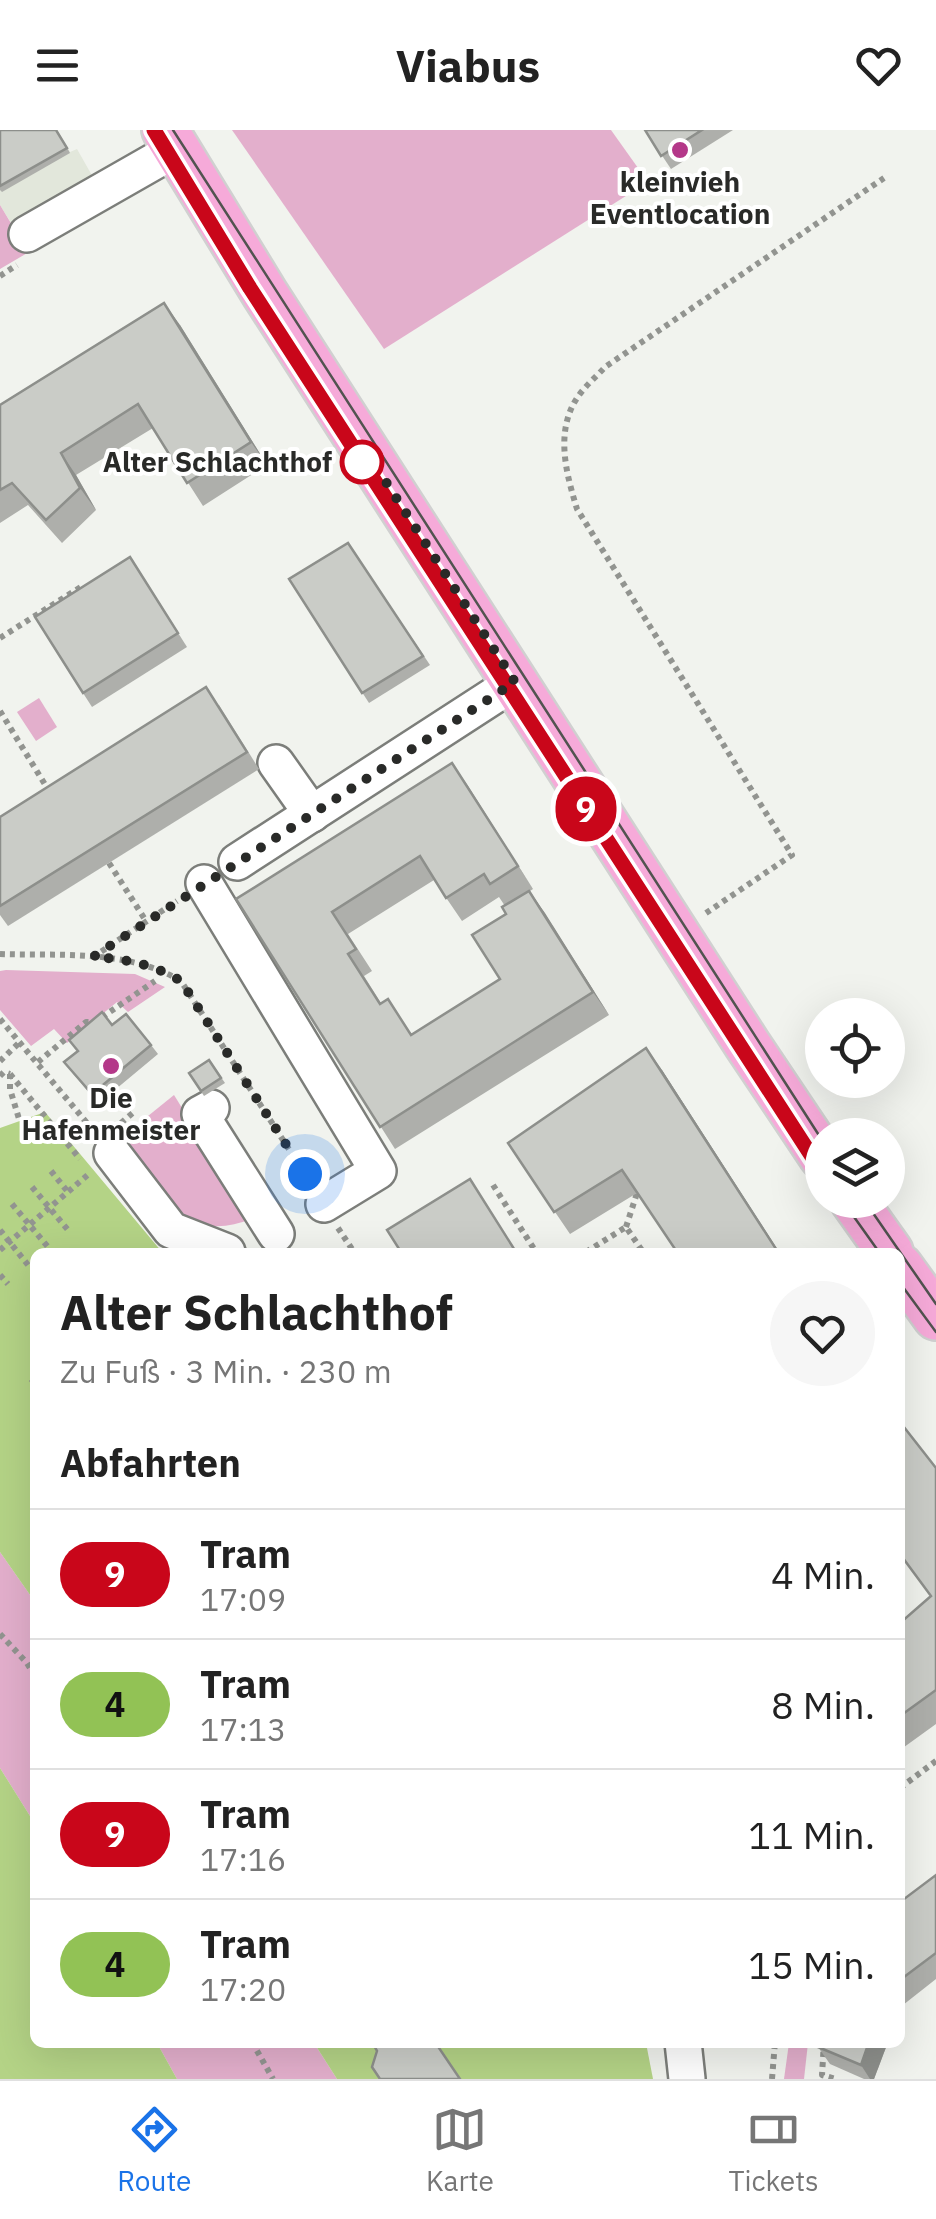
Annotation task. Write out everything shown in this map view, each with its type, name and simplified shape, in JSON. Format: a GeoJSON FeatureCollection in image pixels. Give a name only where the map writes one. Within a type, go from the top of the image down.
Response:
{"type":"FeatureCollection","features":[{"type":"Feature","properties":{"kind":"main road"},"geometry":{"type":"LineString","coordinates":[[170,139],[805,1130]]}},
{"type":"Feature","properties":{"kind":"main road"},"geometry":{"type":"LineString","coordinates":[[866,1218],[887,1248]]}},
{"type":"Feature","properties":{"kind":"main road"},"geometry":{"type":"LineString","coordinates":[[905,1274],[936,1317]]}},
{"type":"Feature","properties":{"kind":"street"},"geometry":{"type":"LineString","coordinates":[[27,234],[170,139]]}},
{"type":"Feature","properties":{"kind":"street"},"geometry":{"type":"LineString","coordinates":[[237,862],[515,682]]}},
{"type":"Feature","properties":{"kind":"street"},"geometry":{"type":"LineString","coordinates":[[276,762],[312,814]]}},
{"type":"Feature","properties":{"kind":"street"},"geometry":{"type":"LineString","coordinates":[[204,883],[378,1172],[324,1204]]}},
{"type":"Feature","properties":{"kind":"street"},"geometry":{"type":"LineString","coordinates":[[212,1108],[200,1114],[271,1238]]}},
{"type":"Feature","properties":{"kind":"street"},"geometry":{"type":"LineString","coordinates":[[102,1163],[171,1230],[217,1248]]}},
{"type":"Feature","properties":{"kind":"street"},"geometry":{"type":"LineString","coordinates":[[684,2048],[687,2079]]}},
{"type":"Feature","properties":{"kind":"path"},"geometry":{"type":"LineString","coordinates":[[676,932],[792,855],[584,521],[564,467],[565,432],[576,399],[604,367],[884,178]]}},
{"type":"Feature","properties":{"kind":"path"},"geometry":{"type":"LineString","coordinates":[[0,638],[84,585],[94,599]]}},
{"type":"Feature","properties":{"kind":"path"},"geometry":{"type":"LineString","coordinates":[[0,711],[50,792]]}},
{"type":"Feature","properties":{"kind":"path"},"geometry":{"type":"LineString","coordinates":[[35,801],[59,785]]}},
{"type":"Feature","properties":{"kind":"path"},"geometry":{"type":"LineString","coordinates":[[109,863],[146,921]]}},
{"type":"Feature","properties":{"kind":"path"},"geometry":{"type":"LineString","coordinates":[[93,957],[204,883]]}},
{"type":"Feature","properties":{"kind":"path"},"geometry":{"type":"LineString","coordinates":[[0,954],[127,960],[156,966],[181,981],[352,1248]]}},
{"type":"Feature","properties":{"kind":"path"},"geometry":{"type":"LineString","coordinates":[[38,1062],[86,1022],[95,1022],[156,981]]}},
{"type":"Feature","properties":{"kind":"path"},"geometry":{"type":"LineString","coordinates":[[0,1019],[38,1062],[102,1163],[0,1250]]}},
{"type":"Feature","properties":{"kind":"path"},"geometry":{"type":"LineString","coordinates":[[0,1061],[21,1041]]}},
{"type":"Feature","properties":{"kind":"path"},"geometry":{"type":"LineString","coordinates":[[0,1076],[10,1074]]}},
{"type":"Feature","properties":{"kind":"path"},"geometry":{"type":"LineString","coordinates":[[10,1074],[18,1083]]}},
{"type":"Feature","properties":{"kind":"path"},"geometry":{"type":"LineString","coordinates":[[10,1074],[18,1119]]}},
{"type":"Feature","properties":{"kind":"path"},"geometry":{"type":"LineString","coordinates":[[51,1172],[68,1192]]}},
{"type":"Feature","properties":{"kind":"path"},"geometry":{"type":"LineString","coordinates":[[32,1186],[68,1230]]}},
{"type":"Feature","properties":{"kind":"path"},"geometry":{"type":"LineString","coordinates":[[493,1186],[533,1248]]}},
{"type":"Feature","properties":{"kind":"path"},"geometry":{"type":"LineString","coordinates":[[593,1248],[626,1228],[638,1193]]}},
{"type":"Feature","properties":{"kind":"path"},"geometry":{"type":"LineString","coordinates":[[12,1204],[48,1247]]}},
{"type":"Feature","properties":{"kind":"path"},"geometry":{"type":"LineString","coordinates":[[626,1228],[640,1248]]}},
{"type":"Feature","properties":{"kind":"path"},"geometry":{"type":"LineString","coordinates":[[0,1230],[28,1264]]}},
{"type":"Feature","properties":{"kind":"path"},"geometry":{"type":"LineString","coordinates":[[0,1275],[8,1284]]}},
{"type":"Feature","properties":{"kind":"path"},"geometry":{"type":"LineString","coordinates":[[0,1634],[30,1667]]}},
{"type":"Feature","properties":{"kind":"path"},"geometry":{"type":"LineString","coordinates":[[905,1784],[936,1761]]}},
{"type":"Feature","properties":{"kind":"path"},"geometry":{"type":"LineString","coordinates":[[256,2048],[274,2079]]}},
{"type":"Feature","properties":{"kind":"path"},"geometry":{"type":"LineString","coordinates":[[772,2079],[774,2048]]}},
{"type":"Feature","properties":{"kind":"path"},"geometry":{"type":"LineString","coordinates":[[824,2048],[822,2074],[836,2079]]}},
{"type":"Feature","properties":{"kind":"shaded area"},"geometry":{"type":"Polygon","coordinates":[[[0,130],[57,130],[70,152],[77,149],[94,179],[13,226],[0,205],[0,130]]]}},
{"type":"Feature","properties":{"kind":"shaded area"},"geometry":{"type":"Polygon","coordinates":[[[232,130],[611,130],[648,182],[384,349],[232,130]]]}},
{"type":"Feature","properties":{"kind":"shaded area"},"geometry":{"type":"Polygon","coordinates":[[[0,205],[12,225],[109,205],[0,269],[0,205]]]}},
{"type":"Feature","properties":{"kind":"shaded area"},"geometry":{"type":"Polygon","coordinates":[[[39,698],[57,727],[36,741],[17,712],[39,698]]]}},
{"type":"Feature","properties":{"kind":"shaded area"},"geometry":{"type":"Polygon","coordinates":[[[0,971],[135,974],[165,987],[128,1012],[117,1002],[67,1043],[54,1029],[31,1046],[0,1010],[0,971]]]}},
{"type":"Feature","properties":{"kind":"shaded area"},"geometry":{"type":"Polygon","coordinates":[[[174,1095],[251,1219],[218,1226],[186,1219],[124,1145],[127,1133],[174,1095]]]}},
{"type":"Feature","properties":{"kind":"shaded area"},"geometry":{"type":"Polygon","coordinates":[[[45,1112],[159,1248],[30,1248],[30,1595],[0,1552],[0,1128],[45,1112]]]}},
{"type":"Feature","properties":{"kind":"shaded area"},"geometry":{"type":"Polygon","coordinates":[[[0,1552],[30,1595],[30,1816],[0,1768],[0,1552]]]}},
{"type":"Feature","properties":{"kind":"shaded area"},"geometry":{"type":"Polygon","coordinates":[[[0,1768],[30,1816],[30,2048],[160,2048],[177,2079],[0,2079],[0,1768]]]}},
{"type":"Feature","properties":{"kind":"shaded area"},"geometry":{"type":"Polygon","coordinates":[[[160,2048],[317,2048],[337,2079],[177,2079],[160,2048]]]}},
{"type":"Feature","properties":{"kind":"shaded area"},"geometry":{"type":"Polygon","coordinates":[[[317,2048],[647,2048],[653,2079],[337,2079],[317,2048]]]}},
{"type":"Feature","properties":{"kind":"shaded area"},"geometry":{"type":"Polygon","coordinates":[[[788,2048],[807,2048],[804,2079],[784,2079],[788,2048]]]}},
{"type":"Feature","properties":{"kind":"building"},"geometry":{"type":"Polygon","coordinates":[[[0,130],[56,130],[67,148],[0,186],[0,130]]]}},
{"type":"Feature","properties":{"kind":"building"},"geometry":{"type":"Polygon","coordinates":[[[645,130],[702,130],[661,156],[645,130]]]}},
{"type":"Feature","properties":{"kind":"building"},"geometry":{"type":"Polygon","coordinates":[[[164,303],[251,442],[187,483],[138,404],[61,453],[80,488],[46,520],[12,483],[0,490],[0,405],[164,303]]]}},
{"type":"Feature","properties":{"kind":"building"},"geometry":{"type":"Polygon","coordinates":[[[348,543],[423,656],[362,693],[289,579],[348,543]]]}},
{"type":"Feature","properties":{"kind":"building"},"geometry":{"type":"Polygon","coordinates":[[[130,557],[178,633],[83,693],[35,617],[130,557]]]}},
{"type":"Feature","properties":{"kind":"building"},"geometry":{"type":"Polygon","coordinates":[[[206,687],[247,752],[0,906],[0,817],[206,687]]]}},
{"type":"Feature","properties":{"kind":"building"},"geometry":{"type":"Polygon","coordinates":[[[452,763],[518,866],[490,884],[484,874],[446,898],[420,856],[332,912],[356,949],[348,954],[380,1004],[388,999],[411,1035],[500,979],[472,935],[506,914],[502,907],[529,891],[593,992],[380,1127],[236,899],[452,763]]]}},
{"type":"Feature","properties":{"kind":"building","name":"Die Hafenmeister"},"geometry":{"type":"Polygon","coordinates":[[[102,1012],[112,1025],[126,1014],[151,1045],[92,1094],[64,1062],[78,1051],[69,1040],[102,1012]]]}},
{"type":"Feature","properties":{"kind":"building"},"geometry":{"type":"Polygon","coordinates":[[[646,1048],[775,1248],[674,1248],[622,1170],[554,1212],[508,1143],[646,1048]]]}},
{"type":"Feature","properties":{"kind":"building"},"geometry":{"type":"Polygon","coordinates":[[[209,1060],[221,1078],[201,1091],[189,1073],[209,1060]]]}},
{"type":"Feature","properties":{"kind":"building"},"geometry":{"type":"Polygon","coordinates":[[[470,1179],[513,1248],[398,1248],[387,1230],[470,1179]]]}},
{"type":"Feature","properties":{"kind":"building"},"geometry":{"type":"Polygon","coordinates":[[[905,1428],[936,1468],[936,1690],[905,1712],[905,1619],[931,1596],[905,1561],[905,1428]]]}},
{"type":"Feature","properties":{"kind":"building"},"geometry":{"type":"Polygon","coordinates":[[[936,1875],[936,1953],[905,1976],[905,1898],[936,1875]]]}},
{"type":"Feature","properties":{"kind":"building"},"geometry":{"type":"Polygon","coordinates":[[[375,2048],[439,2048],[460,2079],[380,2079],[372,2067],[375,2048]]]}},
{"type":"Feature","properties":{"kind":"building"},"geometry":{"type":"Polygon","coordinates":[[[820,2048],[867,2048],[861,2065],[820,2048]]]}},
{"type":"Feature","properties":{"kind":"tram line"},"geometry":{"type":"LineString","coordinates":[[154,130],[250,288],[805,1146]]}},
{"type":"Feature","properties":{"kind":"tram line","name":"9"},"geometry":{"type":"LineString","coordinates":[[154,130],[250,288],[805,1147]]}},
{"type":"Feature","properties":{"kind":"tram line"},"geometry":{"type":"LineString","coordinates":[[173,130],[808,1118]]}},
{"type":"Feature","properties":{"kind":"tram line"},"geometry":{"type":"LineString","coordinates":[[855,1218],[876,1248]]}},
{"type":"Feature","properties":{"kind":"tram line"},"geometry":{"type":"LineString","coordinates":[[876,1218],[897,1248]]}},
{"type":"Feature","properties":{"kind":"tram line"},"geometry":{"type":"LineString","coordinates":[[905,1259],[936,1304]]}},
{"type":"Feature","properties":{"kind":"tram line"},"geometry":{"type":"LineString","coordinates":[[905,1290],[936,1332]]}},
{"type":"Feature","properties":{"kind":"place","name":"kleinvieh Eventlocation"},"geometry":{"type":"Point","coordinates":[680,150]}},
{"type":"Feature","properties":{"kind":"place","name":"Alter Schlachthof"},"geometry":{"type":"Point","coordinates":[362,462]}},
{"type":"Feature","properties":{"kind":"place","name":"Die Hafenmeister"},"geometry":{"type":"Point","coordinates":[111,1066]}},
{"type":"Feature","properties":{"kind":"route"},"geometry":{"type":"LineString","coordinates":[[305,1174],[181,981],[156,966],[93,957],[515,682],[364,448],[362,462]]}}]}
